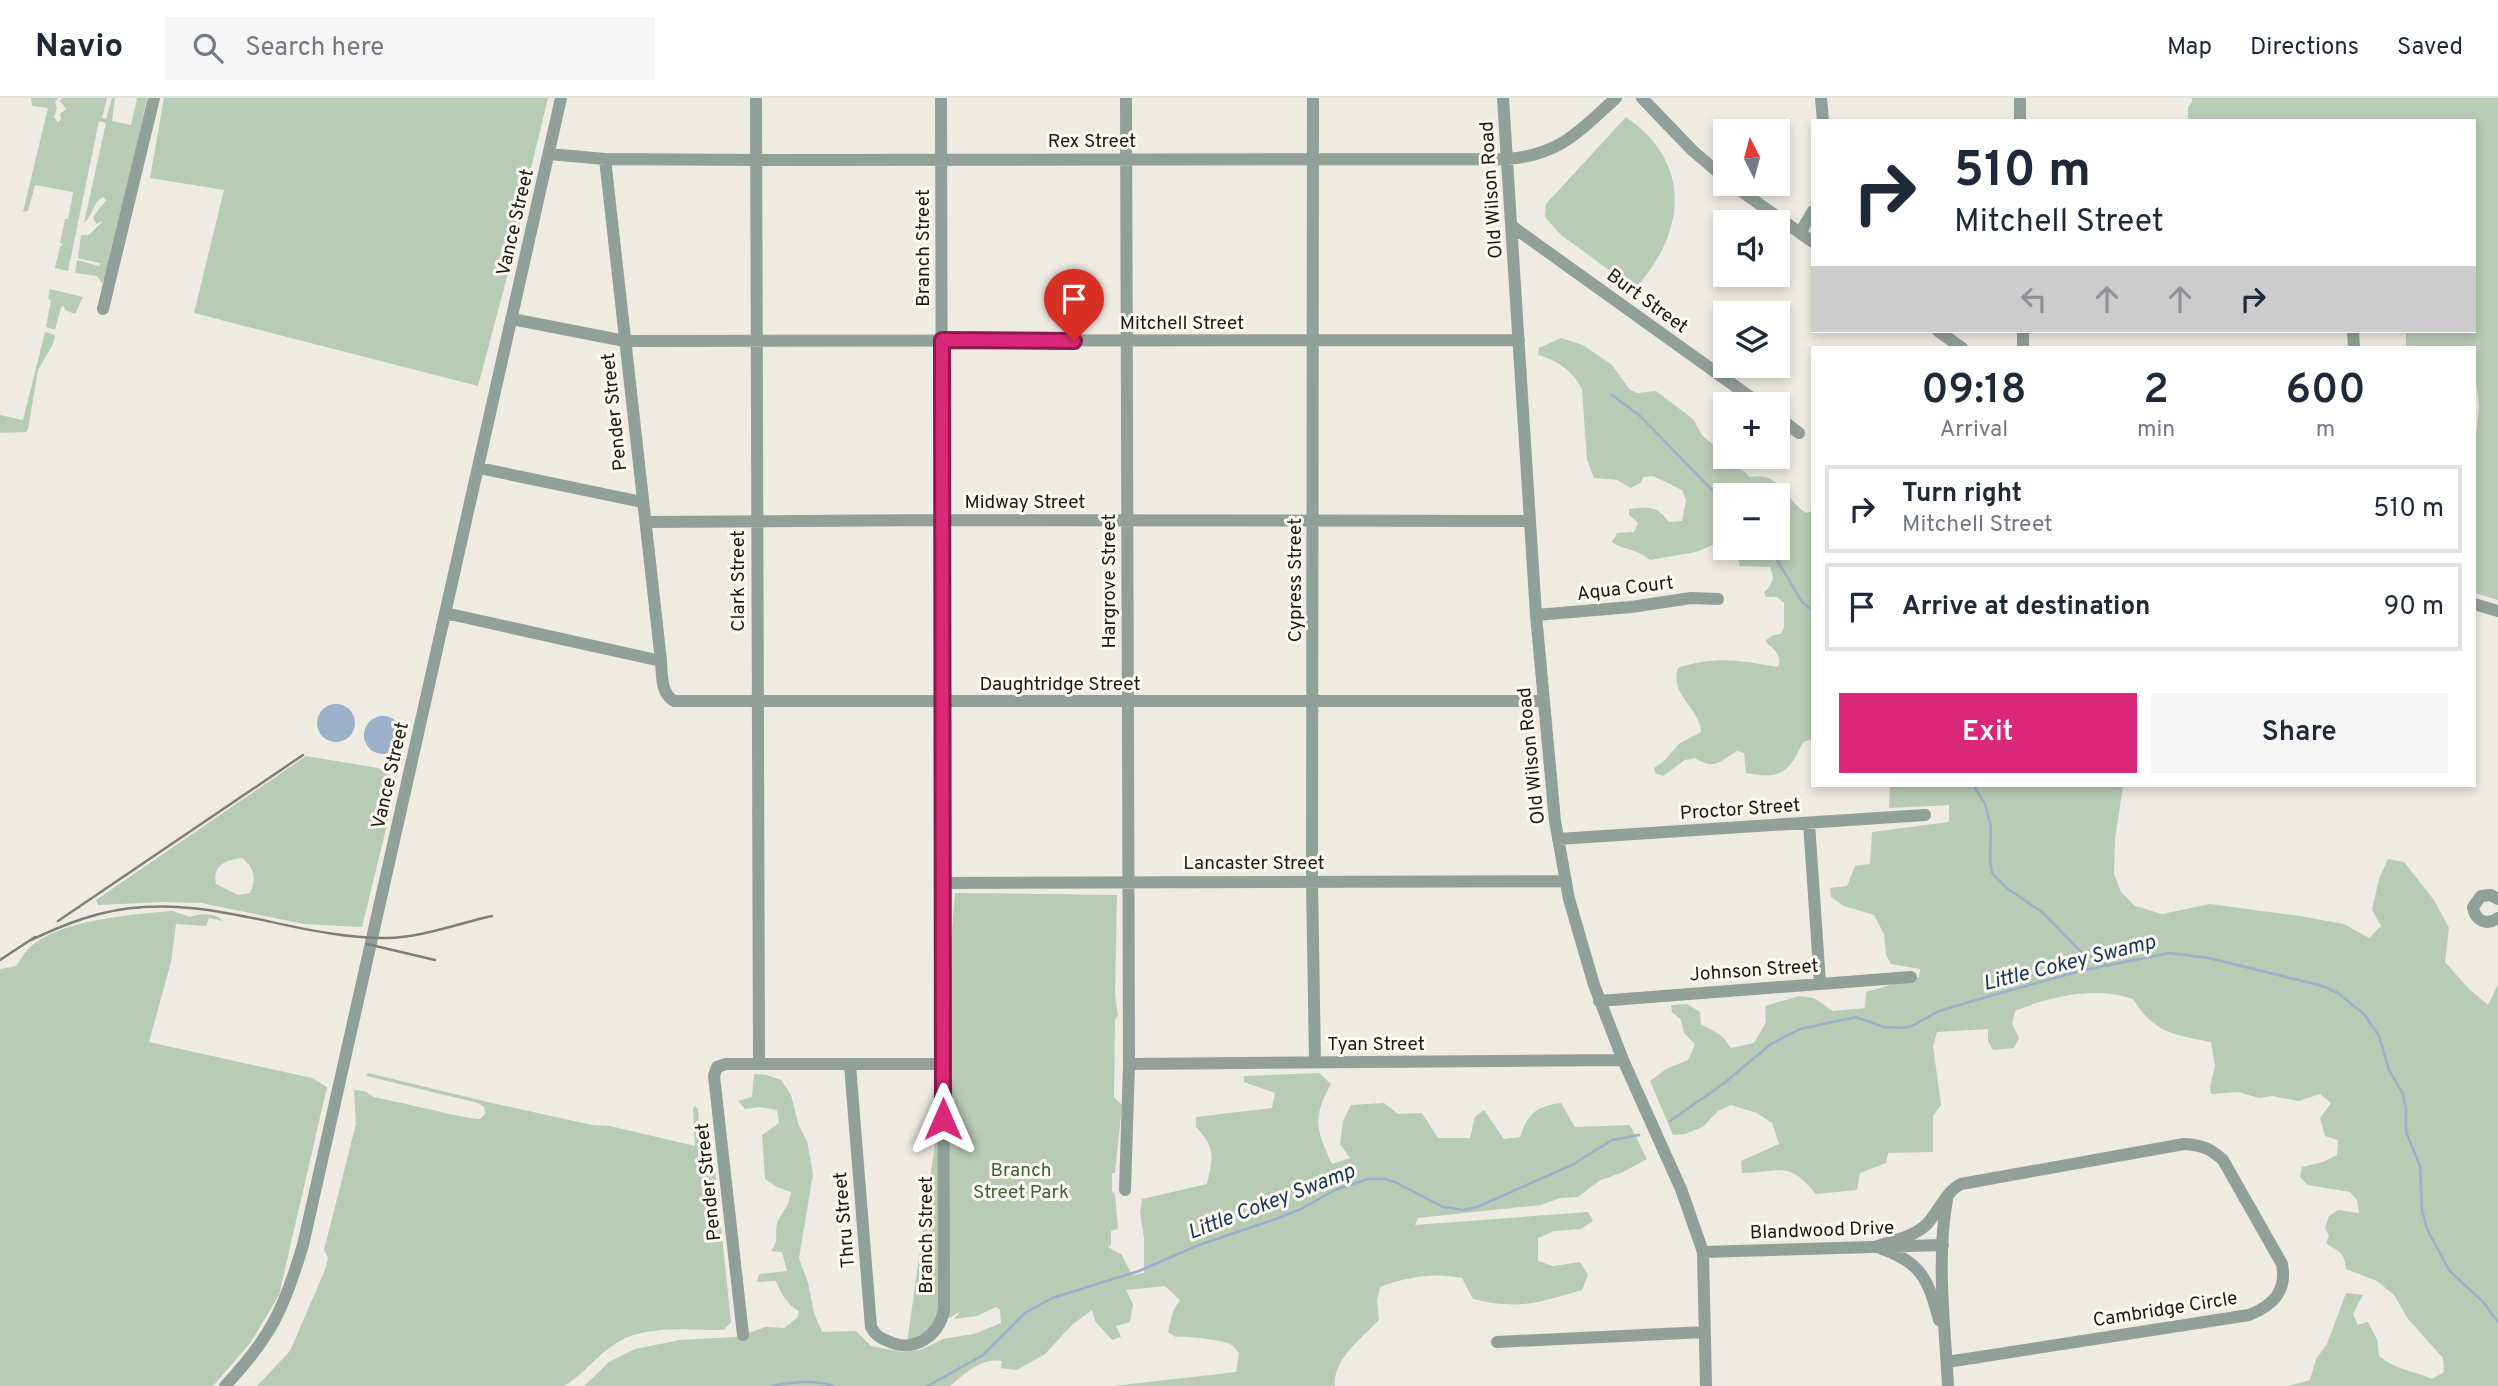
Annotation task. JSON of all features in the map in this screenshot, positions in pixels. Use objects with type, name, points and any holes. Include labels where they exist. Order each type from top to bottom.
[{"type":"street","points":[[103,309],[154,98]]},
{"type":"street","points":[[549,154],[561,98]]},
{"type":"street","name":"Clark Street","points":[[756,98],[759,1064]]},
{"type":"street","name":"Branch Street","points":[[909,1346],[923,1341],[934,1332],[942,1323],[944,1310],[941,98]]},
{"type":"street","name":"Hargrove Street","points":[[1125,1190],[1129,1064],[1126,98]]},
{"type":"street","name":"Cypress Street","points":[[1313,98],[1312,881],[1315,1062]]},
{"type":"street","name":"Old Wilson Road","points":[[1503,98],[1536,615],[1558,839],[1574,919],[1599,1001],[1681,1189],[1703,1252],[1706,1386]]},
{"type":"street","name":"Rex Street","points":[[549,154],[605,159],[756,160],[1507,159],[1528,157],[1554,149],[1576,134],[1616,98]]},
{"type":"street","points":[[1642,98],[1713,169]]},
{"type":"street","points":[[1821,98],[1823,119]]},
{"type":"street","points":[[2020,98],[2020,119]]},
{"type":"street","name":"Vance Street","points":[[225,1386],[265,1340],[286,1300],[294,1275],[549,154]]},
{"type":"street","name":"Pender Street","points":[[605,159],[661,661]]},
{"type":"street","points":[[1748,196],[1811,241]]},
{"type":"street","points":[[1800,233],[1811,214]]},
{"type":"street","name":"Burt Street","points":[[1513,227],[1743,392]]},
{"type":"street","name":"Mitchell Street","points":[[512,319],[625,341],[1519,340]]},
{"type":"street","points":[[1941,333],[1959,346]]},
{"type":"street","points":[[1790,426],[1799,433]]},
{"type":"street","points":[[479,468],[642,502]]},
{"type":"street","name":"Midway Street","points":[[646,522],[1314,519],[1530,521]]},
{"type":"street","name":"Aqua Court","points":[[1536,615],[1631,607],[1691,598],[1718,599]]},
{"type":"street","points":[[2476,605],[2498,611]]},
{"type":"street","points":[[445,613],[661,661]]},
{"type":"street","name":"Daughtridge Street","points":[[661,661],[664,691],[674,701],[1543,701]]},
{"type":"street","name":"Proctor Street","points":[[1558,839],[1925,815]]},
{"type":"street","points":[[1809,823],[1820,984]]},
{"type":"street","name":"Lancaster Street","points":[[943,883],[1566,881]]},
{"type":"street","points":[[2498,899],[2491,895],[2481,896],[2473,907],[2476,917],[2483,922],[2492,922],[2498,918]]},
{"type":"street","name":"Johnson Street","points":[[1599,1001],[1911,977]]},
{"type":"street","name":"Tyan Street","points":[[1129,1064],[1623,1060]]},
{"type":"street","name":"Pender Street","points":[[743,1335],[714,1076],[717,1067],[726,1064],[759,1064]]},
{"type":"street","points":[[759,1064],[943,1064]]},
{"type":"street","name":"Thru Street","points":[[850,1065],[871,1326],[879,1337],[897,1346],[909,1346]]},
{"type":"street","name":"Cambridge Circle","points":[[1947,1362],[2249,1315],[2262,1310],[2274,1299],[2282,1289],[2285,1278],[2282,1264],[2233,1175],[2212,1150],[2199,1145],[2184,1144],[1961,1184],[1952,1188],[1948,1196]]},
{"type":"street","points":[[1948,1196],[1943,1245],[1944,1338],[1948,1386]]},
{"type":"street","points":[[1875,1247],[1923,1227],[1948,1196]]},
{"type":"street","name":"Blandwood Drive","points":[[1703,1252],[1943,1245]]},
{"type":"street","points":[[1875,1247],[1901,1256],[1920,1270],[1930,1288],[1944,1338]]},
{"type":"street","points":[[1497,1342],[1705,1332]]},
{"type":"green space","points":[[31,98],[58,98],[55,102],[57,108],[54,117],[58,122],[61,119],[60,114],[66,109],[60,101],[63,98],[107,98],[102,118],[106,119],[112,98],[115,98],[112,121],[131,125],[137,98],[147,98],[110,266],[102,283],[97,276],[75,273],[77,260],[99,266],[100,263],[78,258],[81,235],[89,235],[103,221],[96,224],[93,217],[106,200],[103,197],[84,223],[106,123],[99,121],[68,271],[55,268],[63,244],[60,243],[73,192],[35,185],[28,211],[23,212],[48,108],[32,106]]},
{"type":"green space","points":[[164,98],[548,98],[517,239],[478,386],[194,313],[224,190],[150,178]]},
{"type":"green space","points":[[2192,98],[2498,98],[2498,600],[2476,593],[2476,438],[2479,405],[2476,346],[2406,346],[2406,333],[2476,333],[2476,119],[2188,119],[2188,107]]},
{"type":"green space","points":[[1626,117],[1648,136],[1663,156],[1672,177],[1675,200],[1672,222],[1664,245],[1635,289],[1561,235],[1545,217],[1546,204]]},
{"type":"green space","points":[[50,289],[83,297],[75,314],[65,310],[64,306],[61,307],[55,330],[46,327],[51,300],[48,299]]},
{"type":"green space","points":[[45,332],[55,335],[53,344],[38,370],[28,429],[26,432],[0,433],[0,415],[23,420]]},
{"type":"green space","points":[[1561,338],[1583,345],[1612,365],[1630,390],[1638,393],[1656,391],[1693,419],[1702,435],[1713,445],[1713,469],[1741,469],[1750,477],[1769,478],[1777,483],[1713,483],[1713,545],[1696,552],[1650,560],[1612,542],[1617,533],[1634,532],[1638,523],[1629,515],[1629,509],[1652,508],[1669,522],[1682,521],[1686,500],[1682,490],[1653,476],[1644,477],[1631,488],[1617,480],[1594,478],[1587,460],[1582,390],[1579,383],[1564,367],[1538,355],[1539,348]]},
{"type":"green space","points":[[1790,498],[1806,513],[1811,512],[1811,740],[1803,742],[1788,767],[1775,774],[1746,773],[1744,753],[1737,751],[1717,763],[1708,764],[1695,758],[1685,760],[1663,776],[1655,773],[1654,768],[1680,743],[1701,732],[1696,716],[1678,686],[1678,668],[1717,660],[1778,667],[1778,656],[1765,641],[1773,635],[1781,634],[1784,627],[1784,603],[1777,597],[1766,597],[1764,592],[1772,581],[1770,567],[1740,566],[1738,560],[1790,560]]},
{"type":"green space","points":[[306,756],[378,768],[394,777],[395,786],[388,821],[362,927],[304,924],[201,903],[98,905],[96,900]],"holes":[[[242,858],[252,869],[254,878],[250,893],[238,895],[216,884],[216,872],[222,865]]]},
{"type":"green space","points":[[1890,787],[2123,787],[2115,839],[2114,874],[2121,892],[2135,906],[2162,914],[2210,904],[2300,916],[2344,924],[2369,938],[2381,926],[2372,910],[2379,879],[2388,859],[2404,862],[2434,900],[2449,928],[2445,962],[2469,989],[2488,1005],[2498,985],[2498,1386],[2288,1386],[2310,1380],[2316,1359],[2327,1344],[2346,1293],[2363,1295],[2353,1314],[2358,1325],[2368,1322],[2377,1339],[2379,1356],[2398,1367],[2432,1379],[2444,1372],[2443,1358],[2408,1319],[2394,1295],[2377,1281],[2346,1269],[2342,1255],[2326,1243],[2329,1236],[2325,1228],[2329,1216],[2338,1210],[2359,1213],[2357,1200],[2350,1192],[2308,1185],[2300,1177],[2302,1167],[2337,1155],[2338,1140],[2325,1136],[2320,1118],[2331,1103],[2320,1094],[2299,1101],[2272,1096],[2259,1098],[2238,1092],[2211,1094],[2215,1066],[2211,1042],[2166,1031],[2149,1019],[2133,999],[2104,993],[2074,994],[2015,1011],[2012,1024],[2019,1038],[2014,1048],[1993,1050],[1988,1041],[1988,1029],[1937,1032],[1933,1046],[1941,1105],[1933,1116],[1933,1152],[1888,1153],[1886,1163],[1860,1173],[1857,1190],[1816,1194],[1798,1176],[1784,1170],[1742,1173],[1741,1161],[1779,1144],[1772,1123],[1757,1113],[1731,1105],[1718,1111],[1703,1127],[1685,1134],[1673,1135],[1650,1081],[1666,1069],[1688,1060],[1695,1044],[1684,1033],[1681,1020],[1672,1012],[1671,1005],[1687,1004],[1700,1012],[1701,1024],[1722,1036],[1731,1048],[1754,1043],[1766,1022],[1765,1006],[1799,996],[1814,998],[1833,1011],[1865,1008],[1866,992],[1919,977],[1920,969],[1891,964],[1886,955],[1884,934],[1874,915],[1844,906],[1831,897],[1830,888],[1847,886],[1855,866],[1870,864],[1872,832],[1949,822],[1949,805],[1889,808]]},
{"type":"green space","name":"Branch Street Park","points":[[955,893],[1117,895],[1115,994],[1118,1016],[1115,1020],[1114,1097],[1122,1105],[1115,1173],[1112,1173],[1118,1229],[1111,1231],[1111,1245],[1108,1247],[1122,1255],[1132,1275],[1144,1273],[1144,1238],[1140,1213],[1142,1199],[1207,1184],[1211,1153],[1207,1141],[1196,1127],[1196,1117],[1272,1108],[1275,1093],[1244,1082],[1244,1076],[1319,1073],[1331,1084],[1321,1106],[1318,1124],[1322,1142],[1332,1164],[1350,1158],[1340,1144],[1343,1121],[1351,1105],[1384,1103],[1398,1114],[1422,1113],[1438,1138],[1470,1138],[1475,1117],[1484,1110],[1504,1139],[1520,1137],[1534,1112],[1561,1103],[1575,1127],[1630,1125],[1647,1159],[1599,1181],[1578,1197],[1560,1198],[1541,1205],[1418,1218],[1415,1225],[1588,1212],[1593,1221],[1581,1229],[1554,1231],[1538,1238],[1538,1261],[1553,1266],[1580,1262],[1588,1275],[1582,1290],[1529,1304],[1504,1304],[1473,1299],[1462,1278],[1452,1276],[1421,1276],[1380,1287],[1377,1301],[1379,1320],[1343,1358],[1335,1376],[1335,1386],[1113,1386],[1236,1372],[1239,1353],[1230,1344],[1176,1337],[1168,1332],[1173,1311],[1180,1300],[1165,1286],[1126,1290],[1133,1304],[1130,1322],[1116,1326],[1121,1337],[1112,1340],[1095,1321],[1092,1310],[1073,1324],[1045,1354],[1017,1370],[1001,1368],[1002,1361],[988,1361],[974,1367],[950,1386],[584,1386],[609,1362],[635,1349],[680,1340],[736,1337],[766,1327],[784,1328],[797,1318],[799,1311],[788,1302],[776,1281],[757,1282],[759,1274],[787,1271],[782,1252],[771,1251],[776,1240],[777,1224],[789,1202],[791,1192],[765,1179],[762,1135],[779,1123],[777,1110],[760,1107],[745,1109],[738,1101],[752,1097],[754,1074],[781,1080],[791,1095],[799,1126],[807,1141],[813,1174],[799,1258],[822,1332],[856,1331],[871,1346],[902,1352],[921,1350],[943,1339],[974,1334],[1001,1323],[1000,1310],[996,1307],[977,1316],[954,1319],[961,1311],[907,1343],[948,1052],[945,1017]]},
{"type":"green space","points":[[173,911],[190,917],[212,915],[223,921],[209,918],[206,926],[176,924],[171,962],[149,1042],[312,1078],[327,1087],[279,1295],[251,1342],[213,1386],[0,1386],[0,969],[16,966],[29,948],[58,931],[97,920]]},
{"type":"green space","points":[[368,1073],[492,1103],[695,1146],[695,1106],[698,1109],[700,1146],[714,1161],[731,1322],[724,1330],[639,1333],[615,1344],[564,1386],[257,1386],[290,1351],[325,1270],[328,1258],[324,1250],[356,1124],[354,1090],[461,1116],[480,1119],[485,1114],[484,1107],[478,1103],[366,1076]]},
{"type":"water","points":[[336,704],[349,710],[355,723],[349,736],[336,742],[323,736],[317,723],[323,710]]},
{"type":"water","points":[[383,716],[396,722],[402,735],[396,748],[383,754],[370,748],[364,735],[370,722]]},
{"type":"waterway","points":[[1612,395],[1639,415],[1713,491]]},
{"type":"waterway","points":[[1777,560],[1802,602],[1811,609]]},
{"type":"waterway","points":[[1975,787],[1985,804],[1991,827],[1992,873],[2008,889],[2042,912],[2079,950],[2108,966]]},
{"type":"waterway","name":"Little Cokey Swamp","points":[[1670,1121],[1723,1084],[1771,1044],[1800,1029],[1856,1017],[1884,1027],[1902,1028],[1912,1026],[1939,1011],[2080,971],[2169,953],[2209,958],[2323,986],[2338,993],[2364,1014],[2379,1036],[2389,1070],[2403,1094],[2406,1132],[2420,1166],[2422,1210],[2427,1229],[2449,1270],[2483,1302],[2498,1322]]},
{"type":"waterway","name":"Little Cokey Swamp","points":[[928,1386],[983,1355],[1025,1313],[1052,1298],[1139,1271],[1199,1245],[1301,1209],[1335,1190],[1368,1179],[1385,1179],[1443,1207],[1463,1210],[1477,1207],[1572,1165],[1612,1140],[1639,1135]]},
{"type":"waterway","name":"Little Cokey Swamp","points":[[772,1386],[803,1382],[833,1386]]},
{"type":"railway","points":[[58,921],[303,755]]},
{"type":"railway","points":[[27,942],[84,918],[144,907],[205,909],[326,933],[387,938],[426,933],[492,916]]},
{"type":"railway","points":[[0,960],[35,937]]},
{"type":"railway","points":[[367,944],[435,960]]},
{"type":"route","points":[[943,1119],[942,340],[1074,341]]}]
